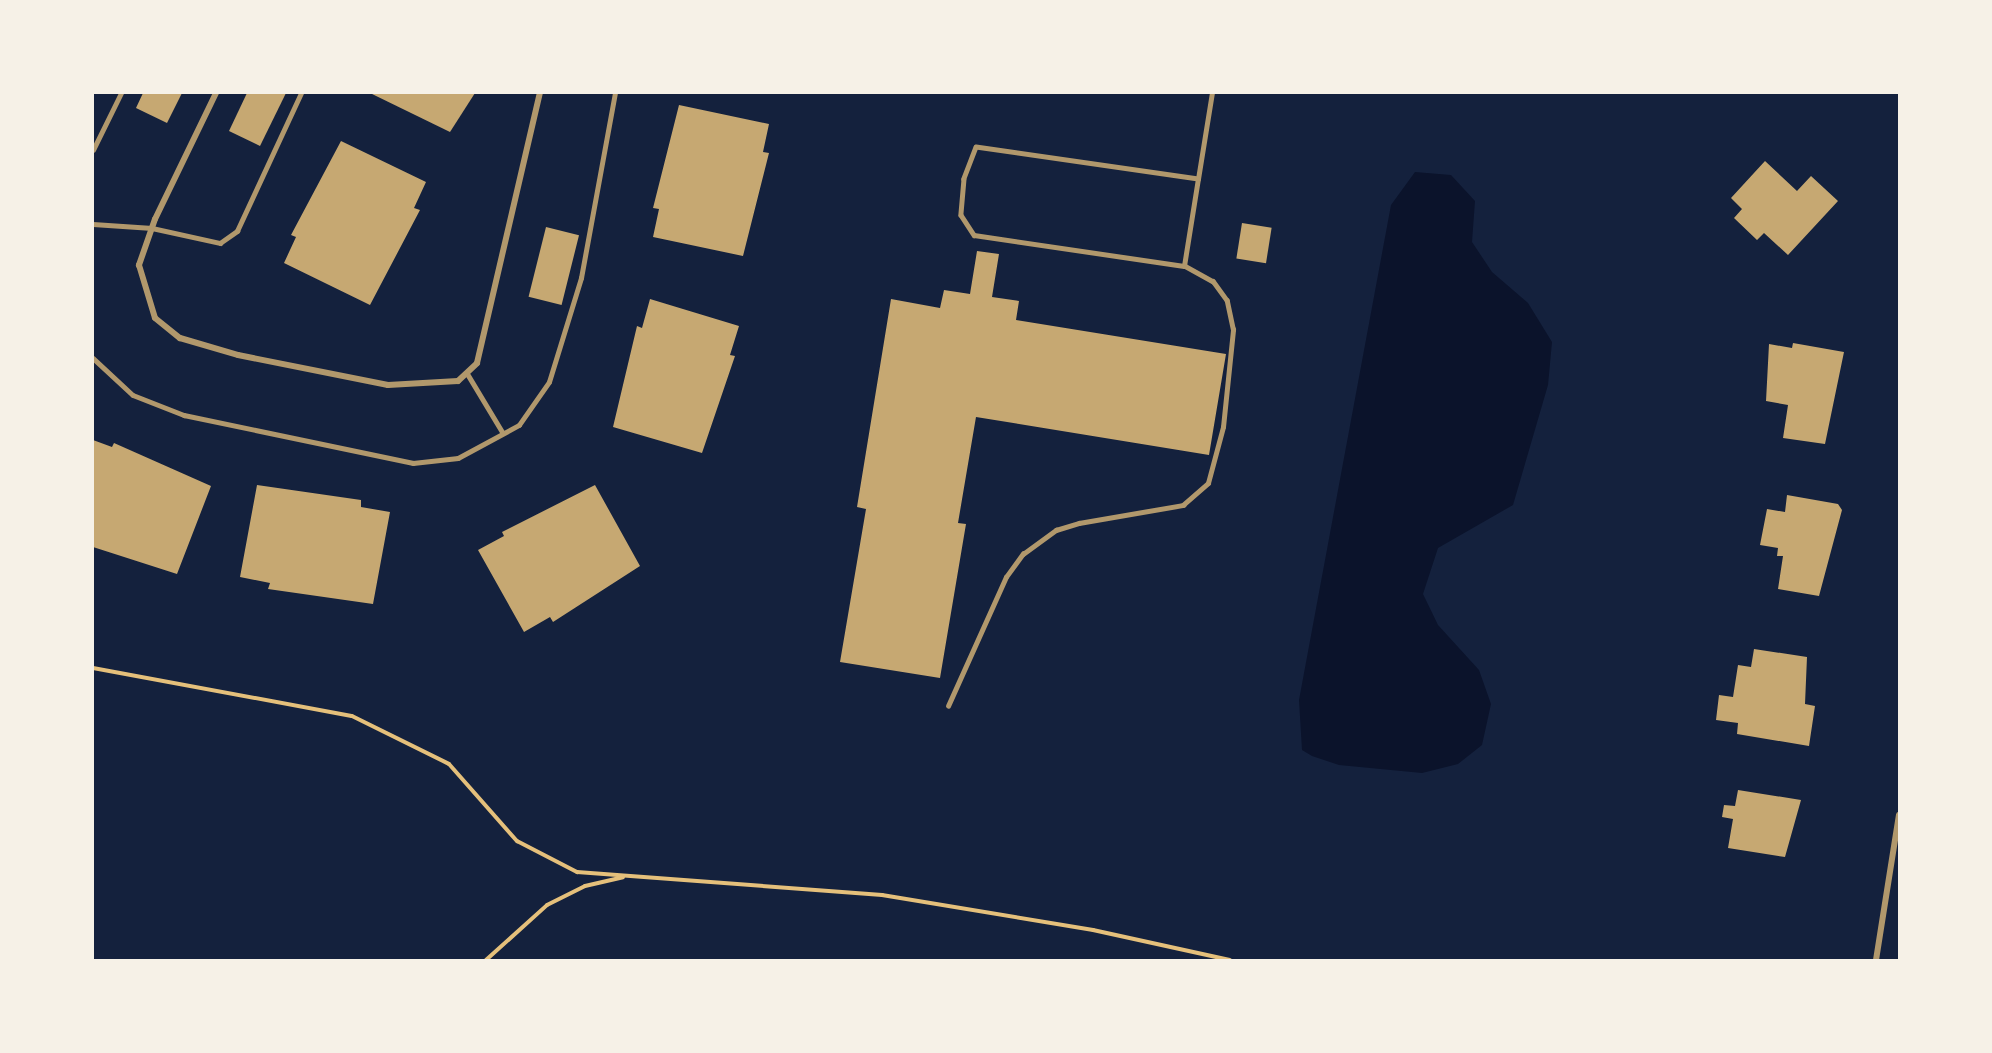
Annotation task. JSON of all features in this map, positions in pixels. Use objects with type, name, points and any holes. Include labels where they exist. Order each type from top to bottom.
[{"type":"street","points":[[216,93],[152,228],[139,266],[155,318],[180,338],[238,355],[388,385],[458,381],[477,363],[540,93]]},
{"type":"street","points":[[1876,960],[1899,816]]},
{"type":"lane","points":[[93,150],[121,93]]},
{"type":"lane","points":[[93,224],[152,228],[220,243],[237,231],[301,93]]},
{"type":"lane","points":[[93,358],[133,395],[184,415],[413,463],[458,458],[519,425],[549,382],[581,278],[615,93]]},
{"type":"lane","points":[[1184,267],[1212,93]]},
{"type":"lane","points":[[948,706],[1006,577],[1023,554],[1071,525],[1183,505],[1208,483],[1221,438],[1233,330],[1227,301],[1213,282],[1184,267],[974,235],[961,215],[964,178],[976,147],[1198,179]]},
{"type":"lane","points":[[467,373],[503,433]]},
{"type":"path","points":[[93,668],[352,716],[449,764],[516,841],[539,856],[577,872],[882,895],[1093,930],[1230,960]]},
{"type":"path","points":[[486,960],[547,905],[585,886],[627,876]]},
{"type":"water","points":[[1415,172],[1451,175],[1475,201],[1472,242],[1492,272],[1528,303],[1552,342],[1548,385],[1513,505],[1438,548],[1423,594],[1438,625],[1479,670],[1491,704],[1482,745],[1458,764],[1422,773],[1339,765],[1312,756],[1302,750],[1299,700],[1391,205]]},
{"type":"building","points":[[143,93],[182,93],[167,123],[136,108]]},
{"type":"building","points":[[247,93],[286,93],[260,146],[229,131]]},
{"type":"building","points":[[370,93],[475,93],[450,132]]},
{"type":"building","points":[[679,105],[769,124],[763,152],[769,153],[743,256],[653,237],[659,209],[653,208]]},
{"type":"building","points":[[341,141],[426,182],[414,208],[420,210],[370,305],[284,263],[296,237],[291,235]]},
{"type":"building","points":[[1765,161],[1797,191],[1811,176],[1838,201],[1788,255],[1764,233],[1757,240],[1734,218],[1742,209],[1731,198]]},
{"type":"building","points":[[1242,223],[1272,228],[1266,263],[1236,259]]},
{"type":"building","points":[[546,227],[579,235],[562,305],[529,297]]},
{"type":"building","points":[[977,251],[999,254],[992,297],[1019,301],[1016,320],[1226,354],[1209,455],[976,417],[958,523],[966,524],[940,678],[840,662],[866,509],[857,507],[891,299],[940,308],[944,290],[970,294]]},
{"type":"building","points":[[650,299],[739,326],[730,355],[735,356],[702,453],[613,427],[637,326],[642,328]]},
{"type":"building","points":[[1793,343],[1844,352],[1825,444],[1783,438],[1788,405],[1766,401],[1769,344],[1792,348]]},
{"type":"building","points":[[93,440],[112,447],[114,443],[211,486],[177,574],[93,547]]},
{"type":"building","points":[[257,485],[361,500],[361,507],[390,512],[373,604],[268,589],[270,583],[240,577]]},
{"type":"building","points":[[595,485],[640,566],[553,622],[550,617],[524,632],[478,550],[504,536],[502,532]]},
{"type":"building","points":[[1787,495],[1838,504],[1842,510],[1819,596],[1778,589],[1783,556],[1777,556],[1778,548],[1760,545],[1767,509],[1785,512]]},
{"type":"building","points":[[1754,649],[1807,657],[1805,704],[1815,706],[1809,746],[1737,734],[1738,723],[1716,720],[1719,695],[1733,697],[1738,665],[1751,667]]},
{"type":"building","points":[[1738,790],[1801,800],[1785,857],[1728,848],[1733,819],[1722,817],[1724,805],[1735,806]]}]
